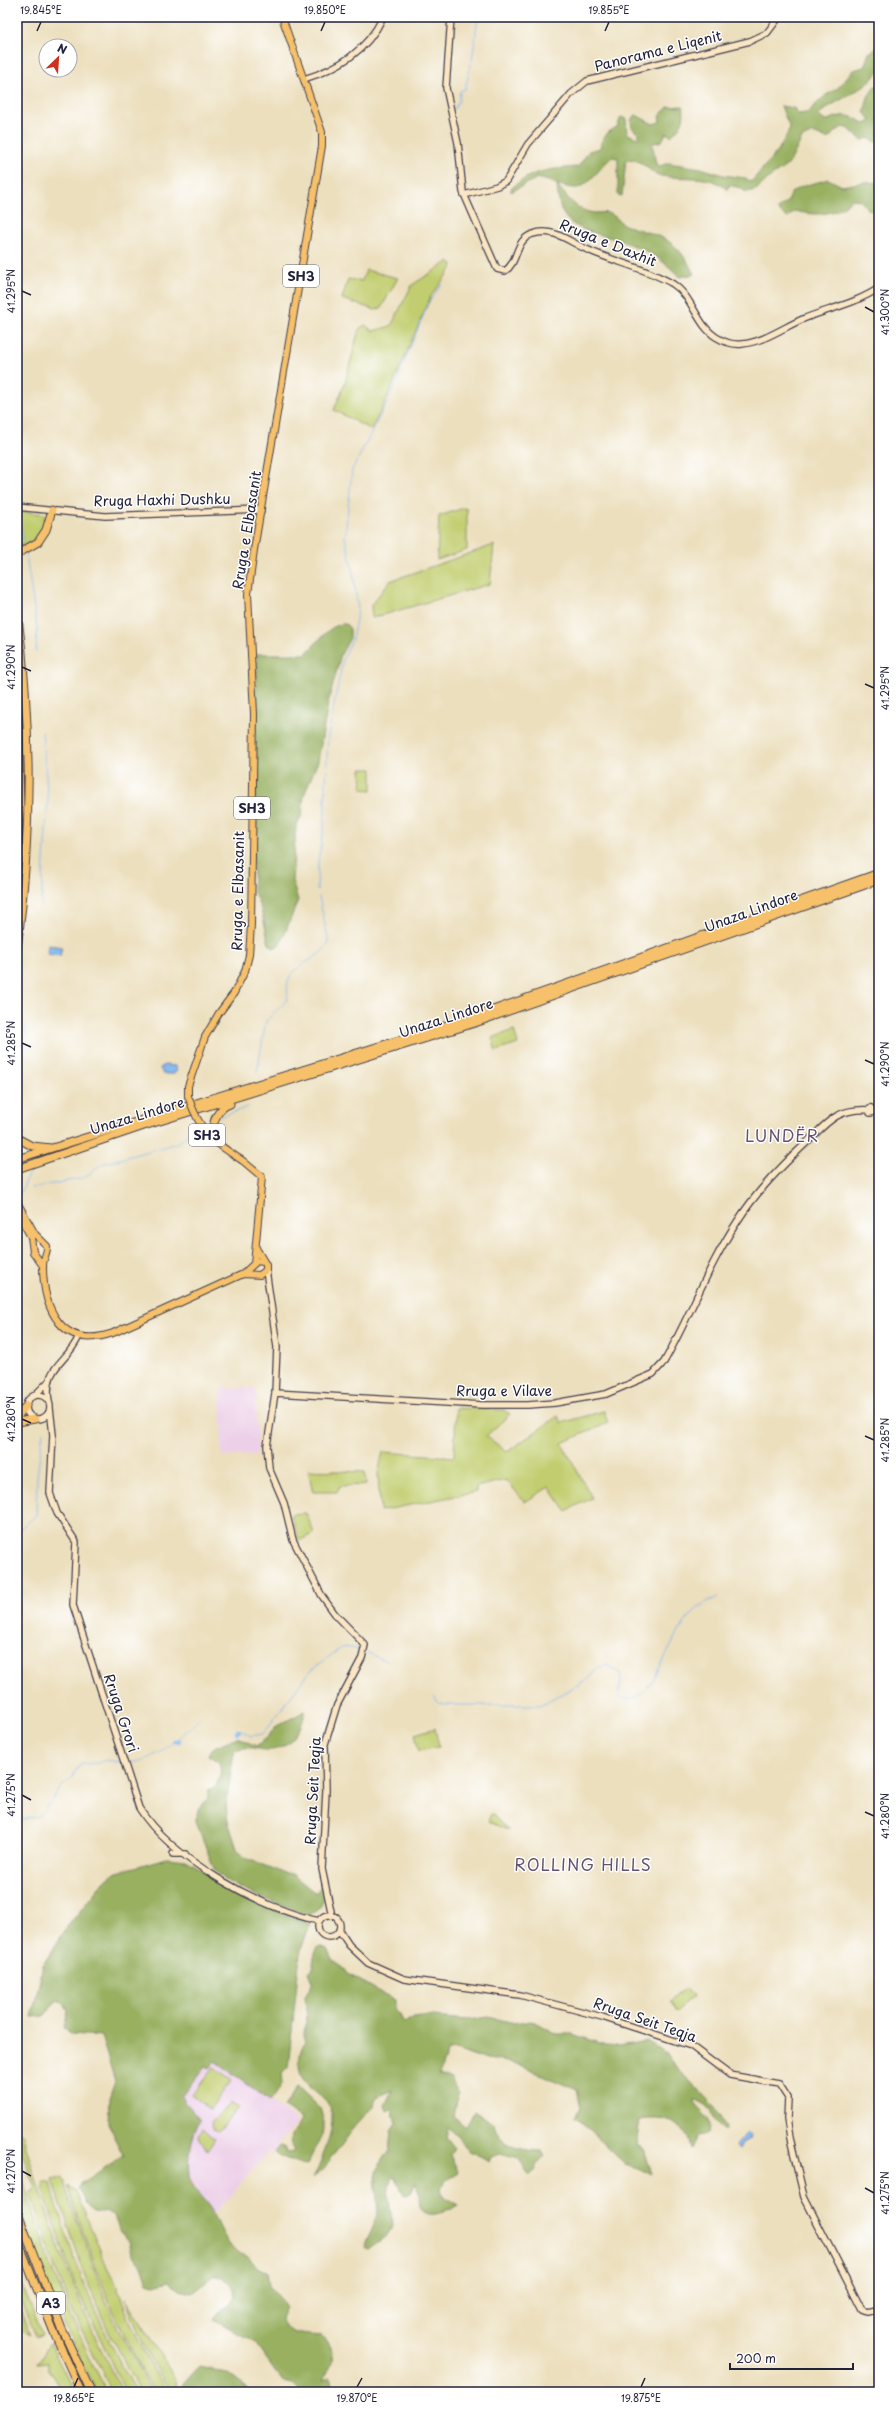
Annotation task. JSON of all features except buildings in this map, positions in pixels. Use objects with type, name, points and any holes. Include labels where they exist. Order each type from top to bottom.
[{"type":"highway","points":[[17,546],[26,547],[38,539],[46,526],[50,510]]},
{"type":"highway","points":[[17,554],[38,542],[46,530],[50,510]]},
{"type":"highway","points":[[17,609],[27,704],[29,809],[17,949]]},
{"type":"highway","points":[[17,691],[20,778],[17,845]]},
{"type":"highway","name":"Unaza Lindore","points":[[17,1159],[476,1016],[879,873]]},
{"type":"highway","name":"Unaza Lindore","points":[[17,1169],[144,1126],[476,1024],[879,880]]},
{"type":"highway","points":[[214,1135],[213,1125],[220,1110],[226,1105],[274,1090],[284,1084]]},
{"type":"highway","points":[[17,1138],[32,1146],[53,1148]]},
{"type":"highway","points":[[17,1417],[26,1406]]},
{"type":"highway","points":[[17,1422],[35,1419]]},
{"type":"highway","name":"A3","points":[[17,2211],[62,2329],[91,2392]]},
{"type":"highway","name":"A3","points":[[17,2238],[53,2330],[81,2392]]},
{"type":"main road","name":"Rruga e Elbasanit","points":[[256,1246],[262,1177],[205,1133],[197,1122],[187,1094],[205,1037],[242,978],[249,955],[251,925],[254,714],[248,594],[260,510],[322,146],[322,132],[282,17]]},
{"type":"main road","points":[[17,1202],[35,1234],[48,1246],[44,1254],[43,1267],[47,1303],[52,1315],[64,1328],[79,1336],[100,1337],[113,1333],[243,1274],[258,1261],[264,1262]]},
{"type":"main road","points":[[17,1213],[31,1237],[33,1250],[43,1267]]},
{"type":"main road","points":[[33,1245],[36,1241],[41,1240]]},
{"type":"main road","points":[[243,1274],[257,1274],[266,1270],[264,1262],[256,1246]]},
{"type":"main road","name":"SH3","points":[[253,1265],[256,1246]]},
{"type":"main road","points":[[37,1255],[44,1254]]},
{"type":"main road","points":[[253,1265],[257,1274]]},
{"type":"street","points":[[304,80],[333,69],[348,60],[369,41],[383,17]]},
{"type":"street","name":"Rruga e Daxhit","points":[[451,17],[446,88],[458,143],[464,195],[493,264],[499,270],[505,271],[510,267],[520,244],[526,237],[538,232],[554,233],[586,249],[641,270],[674,285],[686,296],[708,330],[729,343],[742,344],[756,341],[805,318],[868,295],[879,288]]},
{"type":"street","name":"Panorama e Liqenit","points":[[464,195],[497,186],[506,181],[528,144],[571,94],[586,81],[750,42],[767,33],[779,17]]},
{"type":"street","name":"Rruga Haxhi Dushku","points":[[17,507],[105,516],[260,510]]},
{"type":"street","name":"Rruga e Vilave","points":[[275,1393],[482,1405],[528,1405],[599,1396],[653,1374],[664,1362],[721,1249],[754,1198],[832,1119],[849,1110],[871,1109],[879,1105]]},
{"type":"street","points":[[266,1270],[276,1338],[275,1393]]},
{"type":"street","points":[[257,1274],[267,1284]]},
{"type":"street","points":[[53,1432],[49,1425],[28,1414],[26,1406],[27,1401],[44,1388],[54,1367],[74,1346],[79,1336]]},
{"type":"street","name":"Rruga Grori","points":[[50,1378],[49,1405],[53,1432],[50,1493],[57,1513],[76,1542],[73,1605],[139,1808],[147,1820],[168,1843],[234,1888],[318,1924]]},
{"type":"street","name":"Rruga Seit Teqja","points":[[275,1393],[267,1446],[269,1468],[284,1503],[293,1540],[329,1606],[364,1643],[365,1646],[362,1658],[337,1705],[325,1744],[326,1791],[322,1869],[332,1916]]},
{"type":"street","points":[[34,1396],[42,1396],[49,1405],[44,1417],[35,1419]]},
{"type":"street","points":[[173,1854],[185,1854]]},
{"type":"street","name":"Rruga Seit Teqja","points":[[325,1916],[329,1903]]},
{"type":"street","points":[[325,1916],[332,1916],[340,1925],[339,1930],[334,1936],[325,1937],[321,1934],[318,1924],[325,1916]]},
{"type":"street","name":"Rruga Seit Teqja","points":[[339,1930],[344,1940],[368,1963],[404,1979],[520,1995],[602,2017],[691,2046],[730,2076],[779,2084],[788,2098],[787,2119],[790,2138],[807,2203],[861,2308],[867,2312],[879,2309]]},
{"type":"street","name":"Rruga Seit Teqja","points":[[334,1936],[344,1940]]},
{"type":"shaded area","points":[[221,1388],[255,1388],[258,1454],[222,1457]]},
{"type":"shaded area","points":[[216,2061],[297,2121],[272,2154],[269,2151],[214,2215],[199,2195],[190,2177],[190,2150],[195,2128],[200,2120],[184,2102],[183,2095],[206,2066]]},
{"type":"green space","points":[[879,47],[879,71],[872,79],[818,115],[825,121],[841,116],[850,116],[865,124],[872,120],[864,113],[868,97],[875,86],[879,87],[879,143],[868,138],[862,140],[847,128],[842,127],[827,139],[813,133],[802,138],[789,164],[770,177],[756,190],[746,192],[741,188],[729,185],[727,190],[713,181],[705,179],[662,176],[653,172],[641,163],[626,160],[622,196],[618,195],[618,158],[612,157],[589,181],[579,188],[564,186],[537,178],[511,192],[511,189],[518,183],[534,174],[550,170],[578,167],[589,151],[600,148],[608,133],[617,127],[621,117],[626,119],[627,134],[638,138],[639,134],[631,125],[632,118],[636,115],[653,124],[660,122],[659,116],[668,107],[683,106],[684,115],[682,123],[678,129],[671,136],[666,133],[662,141],[651,144],[658,167],[668,163],[701,168],[723,175],[745,178],[751,182],[777,152],[790,129],[781,106],[794,108],[798,114],[807,113],[826,95],[838,88],[853,70],[864,67],[869,53]]},
{"type":"green space","points":[[828,179],[842,186],[865,182],[879,183],[879,212],[868,209],[860,200],[851,199],[840,209],[826,213],[810,214],[795,211],[787,218],[777,209],[787,202],[791,193],[795,190]]},
{"type":"green space","points":[[557,184],[568,199],[583,210],[595,213],[610,214],[625,225],[650,233],[667,241],[681,253],[694,274],[680,277],[661,260],[648,252],[574,225],[569,221],[561,209]]},
{"type":"green space","points":[[448,262],[453,264],[452,268],[431,296],[383,407],[371,430],[334,410],[345,383],[359,329],[365,325],[373,331],[391,326],[412,285]]},
{"type":"green space","points":[[366,270],[398,278],[381,308],[375,310],[342,299],[348,279],[362,281]]},
{"type":"green space","points":[[464,508],[467,509],[467,550],[437,560],[439,516]]},
{"type":"green space","points":[[17,511],[45,514],[44,526],[38,537],[28,544],[17,544]]},
{"type":"green space","points":[[494,545],[490,584],[372,618],[371,605],[390,581]]},
{"type":"green space","points":[[346,624],[350,629],[350,638],[341,654],[328,703],[318,761],[304,795],[302,814],[296,827],[292,881],[298,900],[281,943],[274,948],[269,944],[261,909],[253,890],[257,654],[305,654],[329,630]]},
{"type":"green space","points":[[361,769],[372,769],[372,790],[362,789]]},
{"type":"green space","points":[[514,1030],[518,1044],[496,1051],[492,1038]]},
{"type":"green space","points":[[456,1408],[504,1410],[510,1414],[486,1436],[507,1452],[558,1416],[561,1423],[604,1411],[608,1423],[562,1443],[592,1498],[566,1511],[549,1487],[525,1502],[506,1480],[476,1487],[476,1492],[380,1511],[378,1473],[383,1452],[454,1457]]},
{"type":"green space","points":[[308,1470],[365,1472],[366,1485],[340,1486],[337,1492],[313,1492]]},
{"type":"green space","points":[[306,1513],[314,1533],[299,1541],[291,1514]]},
{"type":"green space","points":[[305,1711],[299,1730],[284,1746],[269,1750],[241,1748],[234,1751],[226,1807],[228,1821],[237,1849],[245,1858],[281,1872],[292,1874],[314,1892],[317,1892],[322,1884],[324,1894],[322,1904],[316,1911],[305,1915],[245,1891],[223,1878],[215,1871],[195,1819],[200,1806],[208,1798],[208,1790],[216,1786],[221,1773],[219,1762],[208,1754],[214,1747],[237,1737],[256,1746],[268,1737],[275,1727]]},
{"type":"green space","points":[[435,1728],[439,1747],[419,1751],[415,1734]]},
{"type":"green space","points":[[491,1814],[493,1814],[509,1831],[488,1821]]},
{"type":"green space","points":[[166,1858],[186,1860],[207,1872],[232,1893],[310,1924],[300,1953],[288,2068],[282,2074],[283,2083],[270,2101],[216,2061],[210,2068],[206,2066],[183,2095],[184,2102],[200,2120],[192,2140],[189,2161],[191,2182],[208,2205],[231,2247],[236,2252],[248,2257],[258,2267],[267,2271],[269,2286],[286,2307],[281,2318],[288,2329],[292,2332],[322,2336],[327,2343],[332,2353],[332,2362],[323,2380],[330,2378],[335,2392],[300,2392],[296,2386],[284,2383],[255,2343],[214,2319],[219,2312],[232,2302],[236,2296],[234,2288],[222,2278],[214,2275],[192,2293],[180,2290],[169,2281],[154,2285],[148,2283],[143,2268],[132,2254],[129,2240],[120,2232],[114,2216],[109,2213],[94,2211],[86,2204],[78,2189],[82,2183],[124,2155],[108,2123],[109,2099],[115,2081],[101,2036],[73,2034],[64,2029],[68,2010],[64,2003],[57,2000],[44,2016],[32,2017],[43,1965],[67,1927],[100,1886],[114,1873]]},
{"type":"green space","points":[[319,1946],[327,1949],[332,1960],[345,1969],[348,1974],[395,2000],[395,2012],[400,2015],[404,2023],[414,2017],[420,2016],[469,2020],[488,2017],[515,2023],[531,2020],[556,2034],[572,2034],[606,2045],[619,2046],[647,2041],[668,2055],[676,2067],[715,2107],[726,2127],[724,2131],[714,2119],[711,2109],[694,2100],[697,2107],[707,2118],[710,2127],[708,2133],[697,2135],[691,2149],[689,2140],[685,2133],[673,2123],[657,2119],[640,2120],[636,2145],[644,2149],[652,2175],[638,2168],[625,2164],[576,2117],[581,2107],[577,2090],[514,2063],[475,2057],[456,2050],[448,2051],[438,2075],[451,2079],[458,2093],[454,2117],[466,2127],[474,2110],[494,2124],[501,2138],[512,2146],[527,2150],[542,2151],[545,2157],[535,2165],[536,2170],[529,2176],[519,2158],[500,2153],[492,2156],[490,2161],[476,2153],[471,2153],[458,2136],[448,2129],[446,2137],[454,2147],[450,2155],[459,2173],[444,2182],[441,2190],[445,2198],[458,2205],[439,2213],[429,2214],[424,2212],[421,2209],[420,2195],[416,2183],[410,2193],[404,2194],[394,2177],[391,2178],[388,2194],[393,2226],[386,2236],[368,2249],[365,2248],[366,2242],[378,2215],[375,2172],[389,2151],[391,2130],[396,2123],[392,2109],[387,2112],[385,2106],[392,2090],[376,2098],[372,2109],[356,2125],[329,2161],[313,2178],[327,2145],[332,2117],[328,2103],[303,2079],[299,2064],[300,2052],[305,2042],[303,2034],[307,2022],[305,1997],[313,1982],[309,1972],[312,1967],[315,1953]]},
{"type":"green space","points":[[686,1988],[693,1997],[676,2011],[669,2001]]},
{"type":"green space","points":[[214,2067],[232,2080],[210,2109],[192,2095]]},
{"type":"green space","points":[[297,2086],[320,2108],[324,2122],[324,2130],[307,2165],[289,2160],[274,2151],[281,2146],[284,2147],[286,2152],[294,2151],[291,2140],[293,2133],[301,2119],[284,2107]]},
{"type":"green space","points":[[231,2102],[239,2108],[219,2131],[213,2129],[211,2123]]},
{"type":"green space","points":[[203,2128],[215,2139],[207,2151],[199,2135]]},
{"type":"green space","points":[[17,2129],[25,2137],[24,2140],[44,2205],[79,2300],[122,2392],[112,2392],[68,2302],[30,2193],[36,2188],[17,2140]]},
{"type":"green space","points":[[17,2159],[45,2249],[67,2307],[107,2392],[97,2392],[62,2320],[41,2269],[23,2218],[17,2193]]},
{"type":"green space","points":[[62,2178],[104,2296],[118,2329],[152,2392],[141,2392],[138,2387],[106,2326],[86,2279],[53,2180]]},
{"type":"green space","points":[[42,2183],[51,2183],[67,2237],[98,2317],[123,2368],[137,2392],[125,2392],[74,2282],[42,2188],[44,2187]]},
{"type":"green space","points":[[68,2186],[76,2192],[108,2269],[115,2282],[131,2324],[153,2370],[167,2392],[155,2392],[129,2345],[95,2265]]},
{"type":"green space","points":[[17,2272],[42,2334],[36,2337],[17,2293]]},
{"type":"green space","points":[[125,2299],[176,2380],[177,2392],[171,2392],[157,2371],[145,2347]]},
{"type":"green space","points":[[17,2302],[30,2335],[20,2330],[17,2322]]},
{"type":"green space","points":[[50,2343],[74,2392],[63,2392],[48,2368],[48,2363],[38,2364]]},
{"type":"green space","points":[[199,2367],[227,2373],[251,2392],[181,2392],[186,2381]]},
{"type":"water","points":[[48,945],[62,947],[60,956],[47,954]]},
{"type":"water","points":[[165,1065],[175,1066],[177,1071],[174,1074],[163,1074],[160,1068]]},
{"type":"water","points":[[748,2131],[751,2134],[750,2139],[742,2143],[739,2149],[735,2144]]},
{"type":"waterway","points":[[472,61],[478,17]]},
{"type":"waterway","points":[[454,109],[459,101],[460,91],[465,89],[471,64]]},
{"type":"waterway","points":[[317,890],[318,861],[324,828],[328,736],[343,659],[352,640],[358,609],[352,566],[345,537],[352,470],[390,397],[428,304],[442,284]]},
{"type":"waterway","points":[[18,512],[24,542]]},
{"type":"waterway","points":[[26,555],[37,628],[36,652]]},
{"type":"waterway","points":[[41,906],[48,799],[42,732]]},
{"type":"waterway","points":[[257,1072],[266,1021],[287,1000],[287,983],[291,975],[301,965],[325,949],[329,943],[319,897]]},
{"type":"waterway","points":[[24,1136],[18,1091],[26,1025]]},
{"type":"waterway","points":[[220,1117],[248,1107]]},
{"type":"waterway","points":[[31,1188],[84,1178],[102,1164],[177,1143],[193,1130]]},
{"type":"waterway","points":[[17,1195],[23,1188],[29,1172]]},
{"type":"waterway","points":[[17,1532],[36,1515],[37,1477],[43,1432]]},
{"type":"waterway","points":[[433,1697],[439,1703],[446,1705],[540,1705],[584,1682],[592,1675],[596,1668],[607,1665],[620,1673],[621,1683],[618,1695],[625,1699],[637,1697],[647,1688],[676,1636],[685,1623],[695,1611],[705,1603],[718,1598]]},
{"type":"waterway","points":[[237,1729],[251,1736],[263,1734],[310,1671],[341,1648],[346,1647],[361,1650]]},
{"type":"waterway","points":[[366,1652],[389,1662]]},
{"type":"waterway","points":[[127,1763],[138,1762],[158,1754],[200,1718]]},
{"type":"waterway","points":[[174,1741],[179,1741]]},
{"type":"waterway","points":[[17,1820],[36,1817],[41,1814],[63,1785],[73,1778],[74,1773],[81,1764],[98,1763],[106,1760],[122,1763]]},
{"type":"district","name":"LUNDËR","points":[[782,1136]]},
{"type":"district","name":"ROLLING HILLS","points":[[583,1865]]}]
